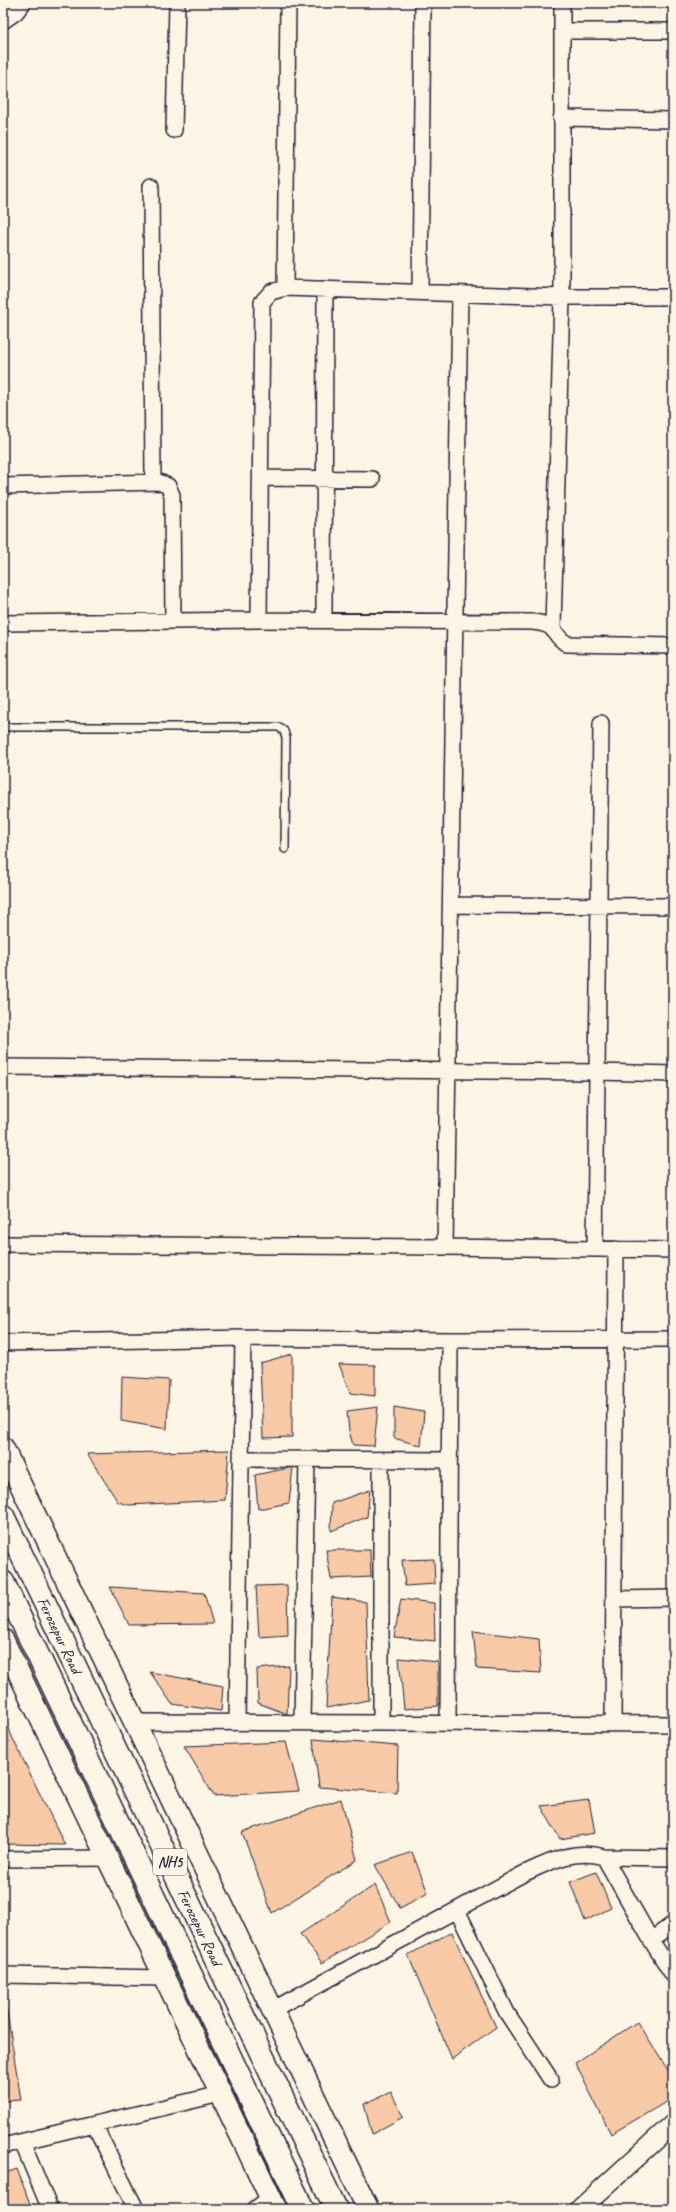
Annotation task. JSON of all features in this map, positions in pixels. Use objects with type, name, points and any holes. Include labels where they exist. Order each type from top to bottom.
[{"type":"highway","name":"Ferozepur Road","points":[[3,1516],[336,2209]]},
{"type":"highway","name":"Ferozepur Road","points":[[3,1582],[303,2209]]},
{"type":"main road","points":[[3,1448],[368,2209]]},
{"type":"main road","points":[[3,1640],[220,2094],[267,2205]]},
{"type":"street","points":[[3,21],[16,12],[23,3]]},
{"type":"street","points":[[174,130],[177,3]]},
{"type":"street","points":[[285,288],[288,3]]},
{"type":"street","points":[[420,292],[423,3]]},
{"type":"street","points":[[562,3],[562,297],[553,627],[562,641],[567,644],[673,646]]},
{"type":"street","points":[[562,31],[673,32]]},
{"type":"street","points":[[561,118],[673,120]]},
{"type":"street","points":[[151,186],[154,482]]},
{"type":"street","points":[[259,620],[262,302],[271,292],[285,288],[562,297],[673,297]]},
{"type":"street","points":[[324,620],[325,289]]},
{"type":"street","points":[[445,1247],[449,1071],[460,294]]},
{"type":"street","points":[[261,478],[324,480],[372,479]]},
{"type":"street","points":[[3,486],[154,482],[168,486],[172,495],[173,621]]},
{"type":"street","points":[[3,623],[259,620],[456,620],[532,622],[543,623],[553,627]]},
{"type":"street","points":[[595,1249],[601,723]]},
{"type":"street","points":[[451,905],[673,906]]},
{"type":"street","points":[[3,1067],[597,1072],[673,1074]]},
{"type":"street","points":[[3,1244],[673,1250]]},
{"type":"street","points":[[613,1724],[616,1249]]},
{"type":"street","points":[[3,1342],[243,1338],[450,1340],[673,1339]]},
{"type":"street","points":[[237,1721],[243,1338]]},
{"type":"street","points":[[448,1722],[450,1340]]},
{"type":"street","points":[[241,1459],[450,1460]]},
{"type":"street","points":[[302,1722],[306,1459]]},
{"type":"street","points":[[380,1722],[381,1460]]},
{"type":"street","points":[[614,1599],[673,1598]]},
{"type":"street","points":[[134,1722],[237,1721],[673,1724]]},
{"type":"street","points":[[272,2010],[554,1859],[576,1854],[593,1854],[604,1857],[673,1858]]},
{"type":"street","points":[[604,1857],[651,1940],[673,1975]]},
{"type":"street","points":[[3,1859],[108,1858]]},
{"type":"street","points":[[458,1910],[507,2013],[551,2080]]},
{"type":"street","points":[[651,1940],[673,1924]]},
{"type":"street","points":[[3,1975],[164,1978]]},
{"type":"street","points":[[3,2146],[220,2094]]},
{"type":"street","points":[[94,2124],[136,2209]]},
{"type":"street","points":[[580,2209],[673,2124]]},
{"type":"street","points":[[22,2142],[50,2209]]},
{"type":"lane","points":[[3,727],[279,726],[284,731],[286,738],[285,849]]},
{"type":"building","points":[[292,1354],[292,1437],[263,1438],[260,1363]]},
{"type":"building","points":[[339,1364],[375,1365],[375,1396],[350,1393]]},
{"type":"building","points":[[122,1377],[169,1380],[167,1429],[121,1421]]},
{"type":"building","points":[[378,1407],[374,1446],[353,1445],[349,1431],[347,1411]]},
{"type":"building","points":[[394,1407],[424,1412],[421,1446],[394,1438]]},
{"type":"building","points":[[229,1450],[225,1500],[129,1505],[118,1502],[87,1454]]},
{"type":"building","points":[[293,1467],[289,1503],[258,1509],[255,1475]]},
{"type":"building","points":[[370,1490],[367,1517],[331,1531],[332,1503]]},
{"type":"building","points":[[326,1550],[370,1550],[371,1577],[331,1579]]},
{"type":"building","points":[[434,1559],[435,1584],[405,1586],[402,1560]]},
{"type":"building","points":[[287,1585],[288,1635],[259,1637],[256,1586]]},
{"type":"building","points":[[110,1587],[204,1593],[213,1624],[129,1625]]},
{"type":"building","points":[[332,1597],[366,1602],[369,1700],[326,1708]]},
{"type":"building","points":[[401,1599],[434,1603],[435,1641],[394,1637]]},
{"type":"building","points":[[473,1631],[539,1639],[541,1673],[477,1669]]},
{"type":"building","points":[[399,1658],[438,1662],[438,1706],[404,1709]]},
{"type":"building","points":[[289,1666],[287,1714],[258,1703],[257,1669]]},
{"type":"building","points":[[150,1672],[223,1686],[221,1711],[172,1704]]},
{"type":"building","points":[[3,1716],[14,1741],[65,1845],[3,1844]]},
{"type":"building","points":[[313,1739],[398,1746],[397,1793],[319,1787]]},
{"type":"building","points":[[286,1742],[299,1791],[214,1796],[184,1746]]},
{"type":"building","points":[[341,1799],[357,1860],[272,1913],[242,1832]]},
{"type":"building","points":[[589,1800],[595,1833],[560,1839],[541,1806]]},
{"type":"building","points":[[412,1852],[428,1893],[400,1908],[375,1865]]},
{"type":"building","points":[[596,1872],[611,1908],[585,1921],[570,1882]]},
{"type":"building","points":[[375,1885],[391,1922],[322,1963],[300,1934]]},
{"type":"building","points":[[452,1932],[496,2027],[452,2059],[408,1955]]},
{"type":"building","points":[[3,1987],[21,2100],[3,2101]]},
{"type":"building","points":[[637,2022],[673,2078],[673,2098],[611,2134],[575,2063]]},
{"type":"building","points":[[391,2092],[403,2117],[372,2134],[364,2104]]},
{"type":"building","points":[[17,2169],[32,2209],[3,2209],[3,2174]]}]
